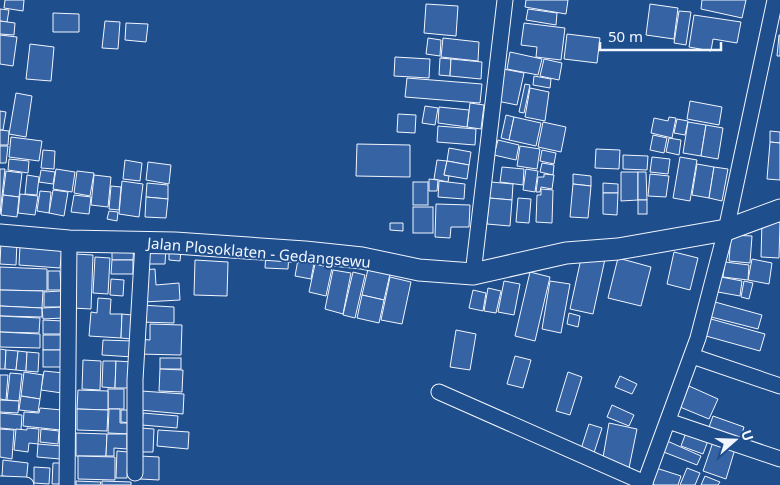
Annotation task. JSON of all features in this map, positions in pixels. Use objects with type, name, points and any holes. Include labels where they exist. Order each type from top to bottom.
[{"type":"main road","name":"Jalan Plosoklaten - Gedangsewu","points":[[0,235],[70,241],[175,243],[362,258],[419,270],[473,274],[566,253],[618,249],[726,230],[780,210]]},
{"type":"street","points":[[473,274],[505,0]]},
{"type":"street","points":[[439,392],[645,484],[698,338],[726,230],[776,0]]},
{"type":"street","points":[[67,485],[70,241]]},
{"type":"street","points":[[135,473],[136,380],[143,242]]},
{"type":"street","points":[[692,356],[780,386]]},
{"type":"street","points":[[668,421],[780,459]]},
{"type":"street","points":[[0,484],[26,485]]},
{"type":"building","points":[[5,0],[24,0],[23,11],[4,8]]},
{"type":"building","points":[[526,0],[568,0],[566,14],[525,7]]},
{"type":"building","points":[[702,0],[746,0],[742,18],[701,9]]},
{"type":"building","points":[[426,4],[458,6],[456,36],[424,33]]},
{"type":"building","points":[[650,4],[678,8],[674,39],[646,35]]},
{"type":"building","points":[[0,9],[9,10],[7,22],[0,21]]},
{"type":"building","points":[[528,9],[557,13],[556,25],[526,20]]},
{"type":"building","points":[[679,11],[691,12],[686,45],[674,43]]},
{"type":"building","points":[[53,13],[79,14],[79,32],[53,32]]},
{"type":"building","points":[[694,15],[741,22],[737,43],[713,39],[711,51],[689,47]]},
{"type":"building","points":[[0,21],[15,23],[14,35],[0,34]]},
{"type":"building","points":[[105,21],[120,22],[118,49],[102,48]]},
{"type":"building","points":[[126,23],[148,24],[146,42],[125,40]]},
{"type":"building","points":[[524,23],[565,28],[561,60],[536,57],[537,47],[521,45]]},
{"type":"building","points":[[567,34],[600,38],[597,63],[564,59]]},
{"type":"building","points":[[0,35],[17,37],[13,66],[0,64]]},
{"type":"building","points":[[779,35],[780,56],[777,56]]},
{"type":"building","points":[[428,38],[441,40],[440,56],[426,54]]},
{"type":"building","points":[[443,38],[479,42],[478,61],[441,57]]},
{"type":"building","points":[[30,44],[54,47],[51,81],[26,79]]},
{"type":"building","points":[[510,52],[542,59],[538,75],[507,69]]},
{"type":"building","points":[[395,57],[430,59],[429,78],[394,76]]},
{"type":"building","points":[[440,58],[451,59],[450,76],[439,75]]},
{"type":"building","points":[[451,59],[482,62],[481,79],[450,76]]},
{"type":"building","points":[[544,59],[562,63],[559,80],[540,76]]},
{"type":"building","points":[[503,69],[524,73],[517,105],[497,101]]},
{"type":"building","points":[[534,76],[551,79],[550,88],[533,85]]},
{"type":"building","points":[[407,78],[482,84],[480,103],[405,97]]},
{"type":"building","points":[[525,84],[530,85],[524,113],[519,112]]},
{"type":"building","points":[[530,88],[549,92],[545,121],[525,117]]},
{"type":"building","points":[[16,93],[32,96],[26,137],[9,134]]},
{"type":"building","points":[[690,101],[722,107],[719,125],[687,119]]},
{"type":"building","points":[[470,103],[484,105],[481,129],[467,127]]},
{"type":"building","points":[[425,106],[438,108],[435,125],[422,123]]},
{"type":"building","points":[[439,107],[469,110],[467,127],[438,123]]},
{"type":"building","points":[[0,111],[6,112],[3,130],[0,130]]},
{"type":"building","points":[[398,114],[416,115],[415,133],[397,132]]},
{"type":"building","points":[[506,115],[514,117],[509,140],[501,138]]},
{"type":"building","points":[[514,117],[541,123],[536,146],[509,140]]},
{"type":"building","points":[[669,117],[676,118],[672,138],[651,133],[654,118],[668,121]]},
{"type":"building","points":[[677,119],[688,121],[685,135],[674,133]]},
{"type":"building","points":[[543,122],[566,127],[561,152],[538,147]]},
{"type":"building","points":[[688,122],[706,125],[701,156],[683,153]]},
{"type":"building","points":[[706,125],[723,128],[718,159],[701,156]]},
{"type":"building","points":[[438,126],[476,129],[475,145],[437,142]]},
{"type":"building","points":[[0,130],[9,131],[8,145],[0,145]]},
{"type":"building","points":[[770,131],[780,132],[780,143],[770,142]]},
{"type":"building","points":[[653,135],[667,138],[664,153],[650,150]]},
{"type":"building","points":[[11,137],[42,141],[39,161],[9,157]]},
{"type":"building","points":[[669,138],[681,140],[679,155],[666,152]]},
{"type":"building","points":[[498,140],[519,145],[516,160],[494,155]]},
{"type":"building","points":[[770,142],[780,143],[780,180],[767,179]]},
{"type":"building","points":[[357,144],[410,145],[410,177],[356,176]]},
{"type":"building","points":[[0,146],[8,146],[6,163],[0,163]]},
{"type":"building","points":[[520,146],[540,149],[537,169],[517,166]]},
{"type":"building","points":[[449,148],[471,152],[469,165],[447,161]]},
{"type":"building","points":[[596,149],[620,150],[619,169],[595,168]]},
{"type":"building","points":[[43,150],[55,151],[54,169],[41,168]]},
{"type":"building","points":[[542,150],[556,153],[554,164],[540,161]]},
{"type":"building","points":[[623,155],[648,156],[647,170],[623,169]]},
{"type":"building","points":[[652,157],[670,159],[668,174],[650,172]]},
{"type":"building","points":[[680,157],[697,160],[690,201],[673,198]]},
{"type":"building","points":[[9,159],[29,161],[28,173],[8,170]]},
{"type":"building","points":[[125,160],[142,163],[140,181],[123,179]]},
{"type":"building","points":[[437,160],[447,161],[444,175],[449,176],[448,182],[434,179]]},
{"type":"building","points":[[447,161],[469,165],[467,179],[444,175]]},
{"type":"building","points":[[148,162],[171,165],[169,184],[146,180]]},
{"type":"building","points":[[542,163],[554,165],[553,175],[540,172]]},
{"type":"building","points":[[697,164],[714,167],[709,198],[692,195]]},
{"type":"building","points":[[502,167],[524,169],[523,185],[500,182]]},
{"type":"building","points":[[714,167],[728,169],[722,201],[709,198]]},
{"type":"building","points":[[0,169],[5,169],[0,214]]},
{"type":"building","points":[[56,169],[75,172],[72,192],[53,189]]},
{"type":"building","points":[[526,169],[538,171],[535,192],[523,190]]},
{"type":"building","points":[[41,170],[55,172],[53,184],[39,182]]},
{"type":"building","points":[[6,171],[22,173],[19,197],[3,195]]},
{"type":"building","points":[[77,171],[94,173],[90,196],[74,193]]},
{"type":"building","points":[[621,172],[638,172],[638,200],[621,201]]},
{"type":"building","points":[[638,172],[646,172],[647,200],[638,200]]},
{"type":"building","points":[[544,174],[554,175],[552,189],[541,187],[540,192],[536,192],[538,177],[544,177]]},
{"type":"building","points":[[573,174],[591,176],[591,186],[573,184]]},
{"type":"building","points":[[650,174],[669,176],[666,197],[648,196]]},
{"type":"building","points":[[27,175],[39,177],[37,195],[25,194]]},
{"type":"building","points":[[94,175],[111,177],[108,207],[91,205]]},
{"type":"building","points":[[429,179],[438,180],[437,191],[429,191]]},
{"type":"building","points":[[122,181],[143,184],[139,217],[119,214]]},
{"type":"building","points":[[439,181],[465,184],[464,199],[438,197]]},
{"type":"building","points":[[413,182],[428,182],[428,205],[413,205]]},
{"type":"building","points":[[491,182],[513,184],[512,200],[489,198]]},
{"type":"building","points":[[147,183],[168,185],[168,199],[146,197]]},
{"type":"building","points":[[603,183],[618,184],[618,193],[603,193]]},
{"type":"building","points":[[573,184],[591,186],[588,218],[570,217]]},
{"type":"building","points":[[111,186],[121,187],[119,210],[109,209]]},
{"type":"building","points":[[541,189],[553,190],[552,223],[536,222],[537,195],[541,195]]},
{"type":"building","points":[[53,190],[68,192],[64,216],[49,213]]},
{"type":"building","points":[[40,191],[51,192],[49,213],[37,211]]},
{"type":"building","points":[[603,193],[618,193],[617,215],[603,214]]},
{"type":"building","points":[[20,194],[38,196],[35,215],[18,213]]},
{"type":"building","points":[[3,195],[19,197],[17,217],[1,215]]},
{"type":"building","points":[[74,195],[91,197],[89,214],[71,212]]},
{"type":"building","points":[[146,197],[168,199],[166,218],[145,217]]},
{"type":"building","points":[[489,198],[512,200],[510,226],[487,224]]},
{"type":"building","points":[[518,198],[531,199],[529,223],[516,222]]},
{"type":"building","points":[[638,200],[647,200],[647,214],[638,214]]},
{"type":"building","points":[[436,204],[470,205],[469,227],[451,227],[450,238],[435,237]]},
{"type":"building","points":[[413,207],[433,207],[433,233],[413,233]]},
{"type":"building","points":[[109,211],[118,212],[117,221],[107,219]]},
{"type":"building","points":[[762,222],[780,222],[779,258],[761,257]]},
{"type":"building","points":[[390,223],[403,223],[403,231],[390,230]]},
{"type":"building","points":[[731,235],[752,236],[750,263],[729,261]]},
{"type":"building","points":[[1,241],[17,242],[16,265],[0,264]]},
{"type":"building","points":[[112,245],[134,245],[133,260],[112,260]]},
{"type":"building","points":[[20,246],[62,249],[60,268],[19,265]]},
{"type":"building","points":[[149,246],[166,247],[165,264],[148,264]]},
{"type":"building","points":[[169,251],[181,251],[180,261],[169,260]]},
{"type":"building","points":[[266,252],[289,254],[288,269],[265,268]]},
{"type":"building","points":[[674,252],[698,258],[690,290],[667,284]]},
{"type":"building","points":[[75,254],[93,255],[91,309],[73,308]]},
{"type":"building","points":[[299,254],[315,258],[311,279],[295,276]]},
{"type":"building","points":[[582,254],[605,259],[593,314],[570,309]]},
{"type":"building","points":[[95,257],[110,258],[108,294],[93,293]]},
{"type":"building","points":[[618,258],[651,267],[641,306],[608,298]]},
{"type":"building","points":[[752,259],[772,263],[769,284],[748,280]]},
{"type":"building","points":[[112,260],[133,260],[133,274],[111,274]]},
{"type":"building","points":[[195,260],[228,262],[227,296],[194,295]]},
{"type":"building","points":[[725,262],[749,265],[748,280],[723,277]]},
{"type":"building","points":[[315,264],[332,268],[326,296],[309,292]]},
{"type":"building","points":[[0,267],[47,269],[47,291],[0,290]]},
{"type":"building","points":[[155,269],[156,285],[179,283],[180,300],[144,302],[142,270]]},
{"type":"building","points":[[368,269],[390,274],[384,300],[362,295]]},
{"type":"building","points":[[333,270],[351,273],[343,314],[325,309]]},
{"type":"building","points":[[48,271],[60,271],[61,290],[48,290]]},
{"type":"building","points":[[353,272],[365,275],[355,318],[343,315]]},
{"type":"building","points":[[530,272],[550,277],[535,341],[515,336]]},
{"type":"building","points":[[390,277],[411,282],[402,324],[381,320]]},
{"type":"building","points":[[721,277],[742,281],[740,296],[718,292]]},
{"type":"building","points":[[111,279],[124,280],[123,296],[110,295]]},
{"type":"building","points":[[504,281],[520,284],[514,315],[498,312]]},
{"type":"building","points":[[550,281],[570,284],[561,333],[542,329]]},
{"type":"building","points":[[744,281],[753,283],[749,299],[741,297]]},
{"type":"building","points":[[488,288],[501,291],[496,313],[484,311]]},
{"type":"building","points":[[0,290],[43,291],[42,308],[0,306]]},
{"type":"building","points":[[473,290],[486,293],[483,311],[469,308]]},
{"type":"building","points":[[61,291],[61,307],[44,307],[44,292]]},
{"type":"building","points":[[362,295],[384,300],[379,323],[357,318]]},
{"type":"building","points":[[98,298],[111,299],[110,314],[122,314],[121,338],[89,336],[91,312],[97,313]]},
{"type":"building","points":[[715,302],[762,315],[758,329],[711,317]]},
{"type":"building","points":[[141,305],[174,307],[174,323],[140,322]]},
{"type":"building","points":[[0,306],[42,308],[42,317],[0,316]]},
{"type":"building","points":[[63,307],[63,318],[43,319],[42,308]]},
{"type":"building","points":[[569,313],[580,316],[578,327],[567,324]]},
{"type":"building","points":[[122,314],[132,315],[131,339],[121,338]]},
{"type":"building","points":[[0,316],[40,318],[39,333],[0,332]]},
{"type":"building","points":[[711,319],[765,334],[760,351],[706,336]]},
{"type":"building","points":[[43,320],[63,321],[63,334],[43,334]]},
{"type":"building","points":[[150,324],[182,325],[181,355],[138,354],[139,339],[150,340]]},
{"type":"building","points":[[456,330],[476,334],[470,370],[450,367]]},
{"type":"building","points":[[0,332],[40,334],[40,348],[0,347]]},
{"type":"building","points":[[43,335],[63,335],[63,350],[43,350]]},
{"type":"building","points":[[103,340],[133,341],[133,357],[102,355]]},
{"type":"building","points":[[0,349],[6,350],[5,369],[0,369]]},
{"type":"building","points":[[6,350],[18,351],[16,370],[5,369]]},
{"type":"building","points":[[43,350],[63,350],[63,367],[43,367]]},
{"type":"building","points":[[18,351],[27,352],[26,371],[16,370]]},
{"type":"building","points":[[27,352],[39,353],[38,372],[26,371]]},
{"type":"building","points":[[515,356],[531,360],[523,388],[507,384]]},
{"type":"building","points":[[160,358],[181,358],[181,369],[160,369]]},
{"type":"building","points":[[83,360],[101,361],[100,390],[82,389]]},
{"type":"building","points":[[103,361],[116,361],[115,388],[102,387]]},
{"type":"building","points":[[116,361],[133,362],[132,388],[115,388]]},
{"type":"building","points":[[160,369],[183,370],[182,392],[159,391]]},
{"type":"building","points":[[44,371],[64,373],[62,393],[41,390]]},
{"type":"building","points":[[24,372],[43,375],[40,399],[21,396]]},
{"type":"building","points":[[568,372],[582,377],[570,415],[556,411]]},
{"type":"building","points":[[10,373],[22,374],[19,401],[7,400]]},
{"type":"building","points":[[0,375],[8,375],[6,400],[0,399]]},
{"type":"building","points":[[620,376],[637,384],[632,394],[615,387]]},
{"type":"building","points":[[689,386],[718,399],[709,419],[680,407]]},
{"type":"building","points":[[108,389],[124,389],[124,409],[108,409]]},
{"type":"building","points":[[78,390],[108,391],[108,410],[77,409]]},
{"type":"building","points":[[141,391],[184,394],[183,414],[140,410]]},
{"type":"building","points":[[21,396],[40,399],[38,412],[19,410]]},
{"type":"building","points":[[0,400],[19,401],[18,413],[0,412]]},
{"type":"building","points":[[612,405],[634,415],[629,426],[607,417]]},
{"type":"building","points":[[40,408],[62,410],[60,430],[23,426],[24,412],[39,413]]},
{"type":"building","points":[[77,409],[108,410],[107,431],[77,430]]},
{"type":"building","points":[[109,409],[120,409],[120,423],[130,423],[130,434],[108,433]]},
{"type":"building","points":[[121,410],[133,410],[132,423],[121,422]]},
{"type":"building","points":[[0,413],[22,415],[21,430],[0,428]]},
{"type":"building","points":[[143,413],[178,416],[177,428],[142,425]]},
{"type":"building","points":[[713,416],[744,427],[740,441],[708,430]]},
{"type":"building","points":[[609,423],[637,429],[629,468],[602,463]]},
{"type":"building","points":[[589,424],[602,428],[593,456],[580,452]]},
{"type":"building","points":[[27,428],[39,429],[38,444],[29,443],[28,452],[14,450],[16,429],[27,430]]},
{"type":"building","points":[[141,428],[154,429],[153,452],[137,452]]},
{"type":"building","points":[[0,429],[14,430],[12,459],[0,457]]},
{"type":"building","points":[[41,429],[59,431],[58,444],[40,442]]},
{"type":"building","points":[[158,430],[189,432],[188,449],[157,446]]},
{"type":"building","points":[[687,430],[709,438],[703,454],[681,446]]},
{"type":"building","points":[[76,433],[107,434],[106,456],[76,456]]},
{"type":"building","points":[[107,434],[127,434],[127,449],[114,448],[114,456],[106,456]]},
{"type":"building","points":[[665,440],[701,456],[697,465],[661,451]]},
{"type":"building","points":[[713,442],[735,449],[726,479],[703,471]]},
{"type":"building","points":[[38,444],[61,446],[60,459],[37,457]]},
{"type":"building","points":[[117,451],[128,452],[127,478],[116,478]]},
{"type":"building","points":[[78,456],[115,457],[115,480],[78,479]]},
{"type":"building","points":[[140,456],[159,457],[159,480],[140,479]]},
{"type":"building","points":[[3,460],[28,463],[26,484],[11,482],[12,477],[2,476]]},
{"type":"building","points":[[53,463],[62,463],[61,484],[52,484]]},
{"type":"building","points":[[34,467],[50,468],[49,484],[34,483]]},
{"type":"building","points":[[653,467],[681,476],[678,485],[655,485],[648,483]]},
{"type":"building","points":[[687,468],[700,473],[695,485],[680,485]]},
{"type":"building","points":[[705,476],[720,482],[718,485],[701,485]]},
{"type":"building","points":[[76,481],[101,482],[100,485],[76,485]]},
{"type":"building","points":[[102,481],[131,482],[131,485],[102,485]]}]
